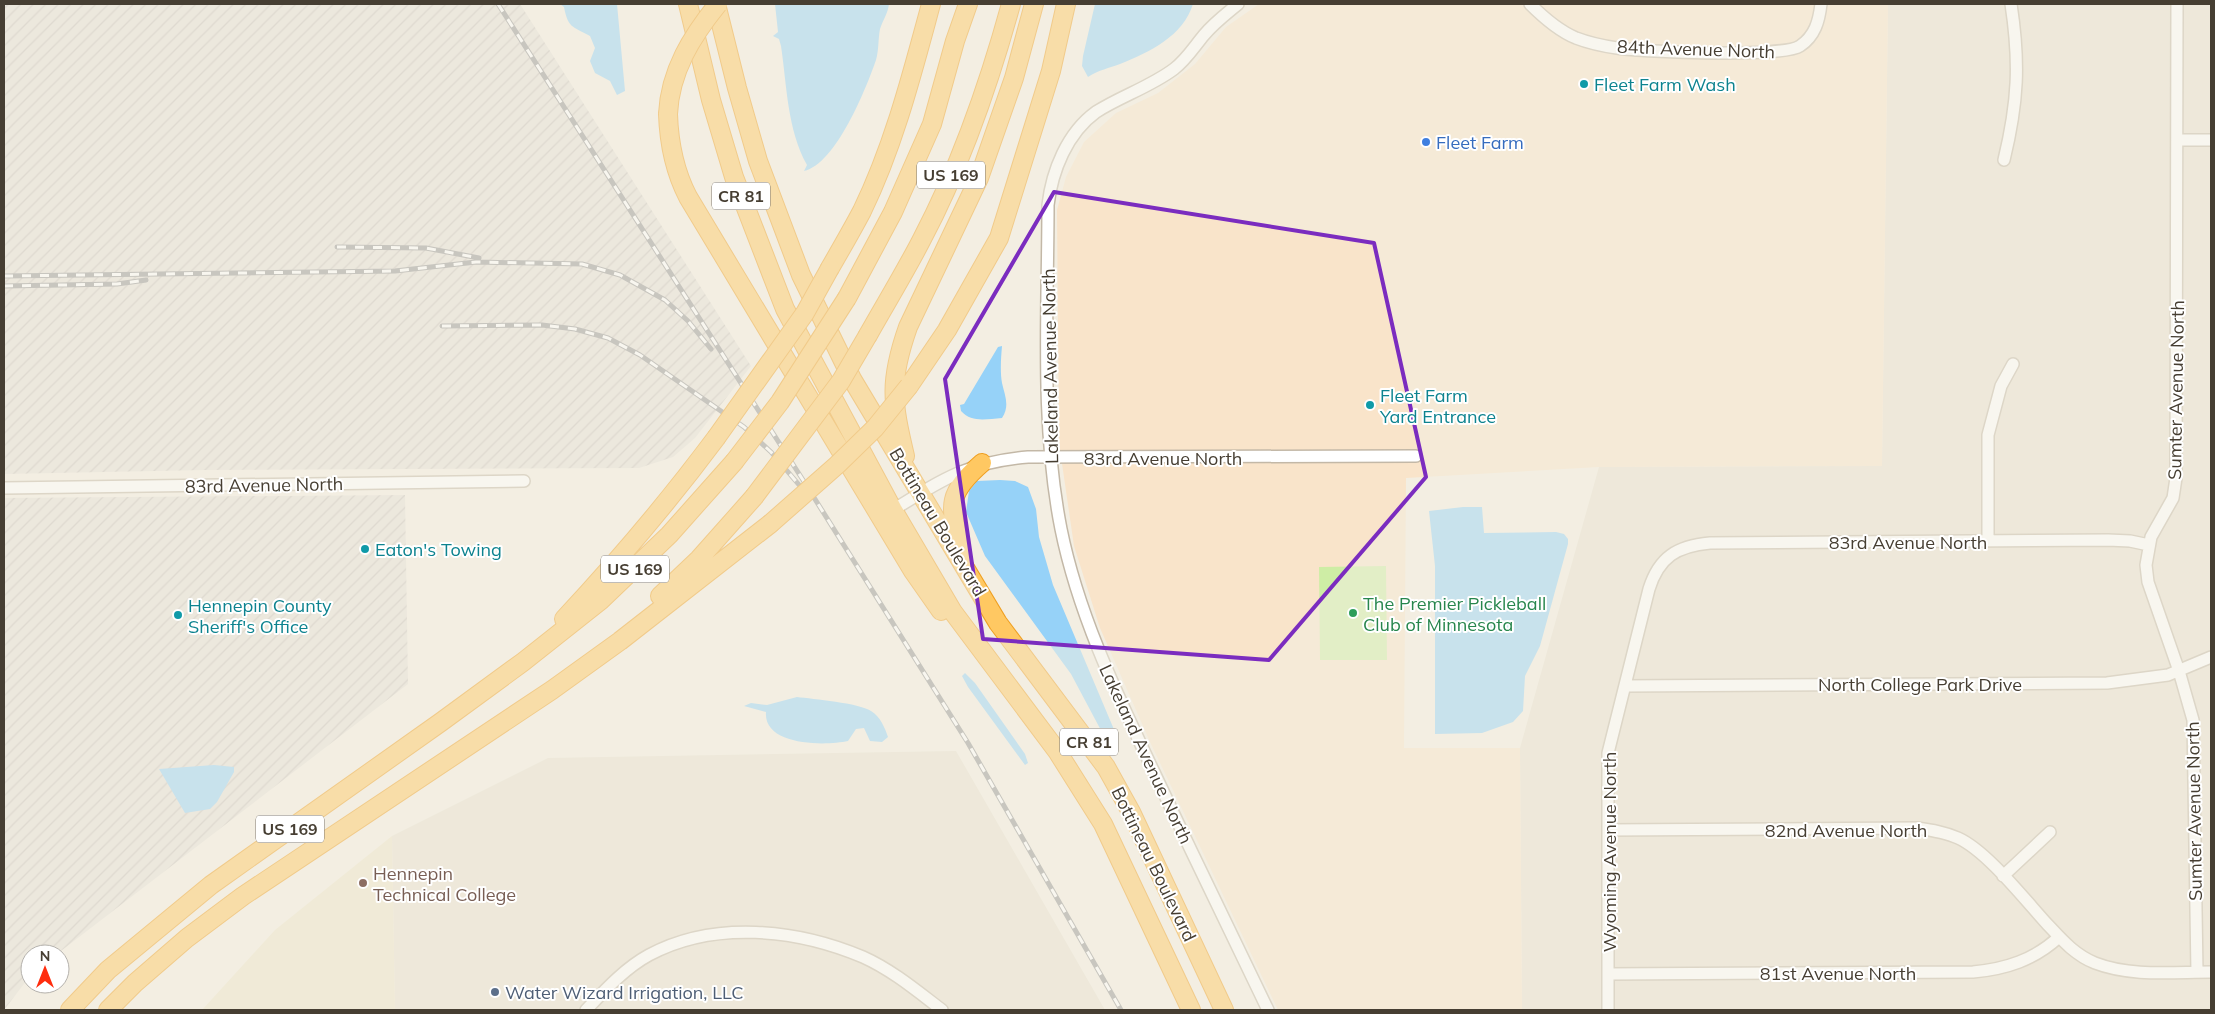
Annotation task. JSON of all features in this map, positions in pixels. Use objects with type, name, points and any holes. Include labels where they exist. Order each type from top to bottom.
[{"type":"highway","name":"Bottineau Boulevard","points":[[688,4],[710,100],[734,177],[785,309],[893,510],[953,612],[1057,751],[1103,824],[1190,1010]]},
{"type":"highway","name":"Bottineau Boulevard","points":[[717,4],[737,88],[758,161],[801,274],[852,379],[909,471],[920,494],[998,623],[1106,767],[1131,812],[1224,1010]]},
{"type":"highway","points":[[717,4],[683,52],[671,92],[668,114],[672,158],[679,180],[913,571],[947,621],[1003,680]]},
{"type":"highway","points":[[523,662],[601,579],[674,494],[805,313],[862,211],[881,166],[898,119],[931,4]]},
{"type":"highway","name":"US 169","points":[[70,1010],[108,970],[211,885],[523,662],[600,601],[637,567],[692,511],[734,462],[780,402],[848,298],[893,212],[932,124],[955,41],[968,4]]},
{"type":"highway","name":"US 169","points":[[108,1010],[135,983],[187,938],[243,896],[552,690],[617,636],[693,565],[754,497],[841,380],[923,238],[967,139],[997,55],[1010,4]]},
{"type":"highway","points":[[909,471],[893,397],[894,375],[899,352],[908,327],[979,178],[1014,78],[1034,4]]},
{"type":"highway","points":[[552,690],[620,641],[770,524],[837,465],[875,428],[909,386],[947,330],[999,238],[1051,71],[1066,4]]},
{"type":"highway","points":[[966,569],[955,525],[953,500],[965,478],[982,463]]},
{"type":"street","name":"Lakeland Avenue North","points":[[1238,4],[1210,29],[1190,54],[1174,69],[1156,81],[1095,113],[1068,144],[1051,184],[1048,205],[1047,403],[1050,458],[1061,528],[1069,562],[1093,638],[1149,763],[1268,1010]]},
{"type":"street","name":"84th Avenue North","points":[[1530,4],[1544,17],[1575,38],[1616,48],[1665,52],[1775,52],[1798,48],[1811,37],[1820,19],[1821,4]]},
{"type":"street","points":[[2004,160],[2016,105],[2018,63],[2011,4]]},
{"type":"street","name":"Sumter Avenue North","points":[[2178,4],[2176,478],[2173,498],[2154,530],[2149,545],[2146,565],[2148,582],[2179,671],[2193,720],[2195,742],[2197,972]]},
{"type":"street","points":[[2177,140],[2211,140]]},
{"type":"street","points":[[1988,541],[1988,435],[2001,386],[2013,364]]},
{"type":"street","name":"83rd Avenue North","points":[[893,510],[957,472],[982,463],[1028,457],[1416,456]]},
{"type":"street","name":"83rd Avenue North","points":[[4,488],[524,481]]},
{"type":"street","name":"83rd Avenue North","points":[[1669,556],[1681,548],[1710,543],[2108,540],[2130,541],[2149,545]]},
{"type":"street","name":"Wyoming Avenue North","points":[[1608,1010],[1608,753],[1651,583],[1659,566],[1669,556]]},
{"type":"street","name":"North College Park Drive","points":[[1625,686],[2107,683],[2139,680],[2179,671],[2211,657]]},
{"type":"street","name":"82nd Avenue North","points":[[1608,830],[1917,828],[1937,831],[1965,842],[2003,876],[2059,937],[2076,952],[2109,968],[2127,972],[2211,972]]},
{"type":"street","points":[[2003,876],[2050,832]]},
{"type":"street","points":[[586,1010],[622,974],[648,956],[691,938],[717,933],[744,932],[806,940],[864,958],[891,972],[942,1010]]},
{"type":"street","name":"81st Avenue North","points":[[1608,974],[1973,972],[2011,966],[2048,948],[2059,937]]},
{"type":"highlighted area","points":[[1054,192],[1374,243],[1426,477],[1269,660],[983,639],[945,379]]},
{"type":"shaded area","points":[[4,4],[520,4],[751,366],[695,438],[673,457],[639,468],[204,470],[4,474]]},
{"type":"shaded area","points":[[1259,4],[1888,4],[1882,466],[1599,467],[1406,478],[1404,748],[1520,748],[1522,1010],[1278,1010],[1150,742],[1100,628],[1074,546],[1059,443],[1057,210],[1066,177],[1084,142],[1116,113],[1158,93],[1195,64],[1226,27]]},
{"type":"shaded area","points":[[1888,4],[2211,4],[2211,1010],[1522,1010],[1520,748],[1599,467],[1882,466]]},
{"type":"shaded area","points":[[405,495],[408,684],[70,944],[20,944],[20,989],[4,1010],[4,498]]},
{"type":"shaded area","points":[[956,751],[1105,1010],[395,1010],[392,836],[548,758]]},
{"type":"shaded area","name":"Hennepin Technical College","points":[[392,836],[395,1010],[202,1010],[275,930]]},
{"type":"green space","name":"The Premier Pickleball Club of Minnesota","points":[[1386,566],[1387,660],[1320,660],[1319,567]]},
{"type":"water","points":[[560,4],[617,4],[625,91],[617,95],[610,81],[595,73],[590,61],[595,48],[590,36],[569,23],[564,7]]},
{"type":"water","points":[[775,4],[889,4],[880,29],[876,60],[865,89],[848,124],[827,155],[816,165],[804,171],[807,165],[795,137],[781,46],[779,39],[773,36],[778,32]]},
{"type":"water","points":[[1095,4],[1193,4],[1182,25],[1164,42],[1143,54],[1088,77],[1082,66]]},
{"type":"water","points":[[1002,346],[1001,374],[1006,409],[1002,418],[975,419],[965,415],[961,411],[960,405],[964,404],[998,347]]},
{"type":"water","points":[[977,481],[1015,481],[1028,487],[1036,509],[1039,537],[1053,585],[1118,739],[1111,741],[1104,736],[1071,674],[985,556],[966,512],[969,491]]},
{"type":"water","points":[[1482,507],[1484,533],[1556,532],[1564,534],[1568,539],[1568,544],[1540,646],[1525,676],[1523,711],[1513,722],[1482,733],[1435,734],[1435,566],[1429,511]]},
{"type":"water","points":[[965,673],[975,683],[1025,754],[1028,763],[1025,765],[968,687],[962,676]]},
{"type":"water","points":[[797,697],[865,708],[880,719],[888,737],[882,742],[870,741],[864,728],[856,729],[848,741],[838,743],[797,741],[774,732],[768,723],[766,712],[744,706],[751,703],[767,705]]},
{"type":"water","points":[[214,765],[234,767],[234,772],[217,802],[210,809],[185,813],[159,769]]},
{"type":"railway","points":[[498,4],[803,480],[968,743],[1121,1010]]},
{"type":"railway","points":[[337,247],[426,248],[479,258]]},
{"type":"railway","points":[[4,276],[395,271],[476,262],[582,264],[620,275],[665,300],[688,321],[711,349]]},
{"type":"railway","points":[[4,286],[117,284],[146,280]]},
{"type":"railway","points":[[442,326],[542,325],[575,329],[608,338],[640,355],[744,427],[771,452],[800,486]]},
{"type":"place","name":"Fleet Farm Wash","points":[[1584,84]]},
{"type":"place","name":"Fleet Farm","points":[[1426,142]]},
{"type":"place","name":"Fleet Farm Yard Entrance","points":[[1370,405]]},
{"type":"place","name":"Eaton's Towing","points":[[365,549]]},
{"type":"place","name":"The Premier Pickleball Club of Minnesota","points":[[1353,613]]},
{"type":"place","name":"Hennepin County Sheriff's Office","points":[[178,615]]},
{"type":"place","name":"Hennepin Technical College","points":[[363,883]]},
{"type":"place","name":"Water Wizard Irrigation, LLC","points":[[495,992]]}]
